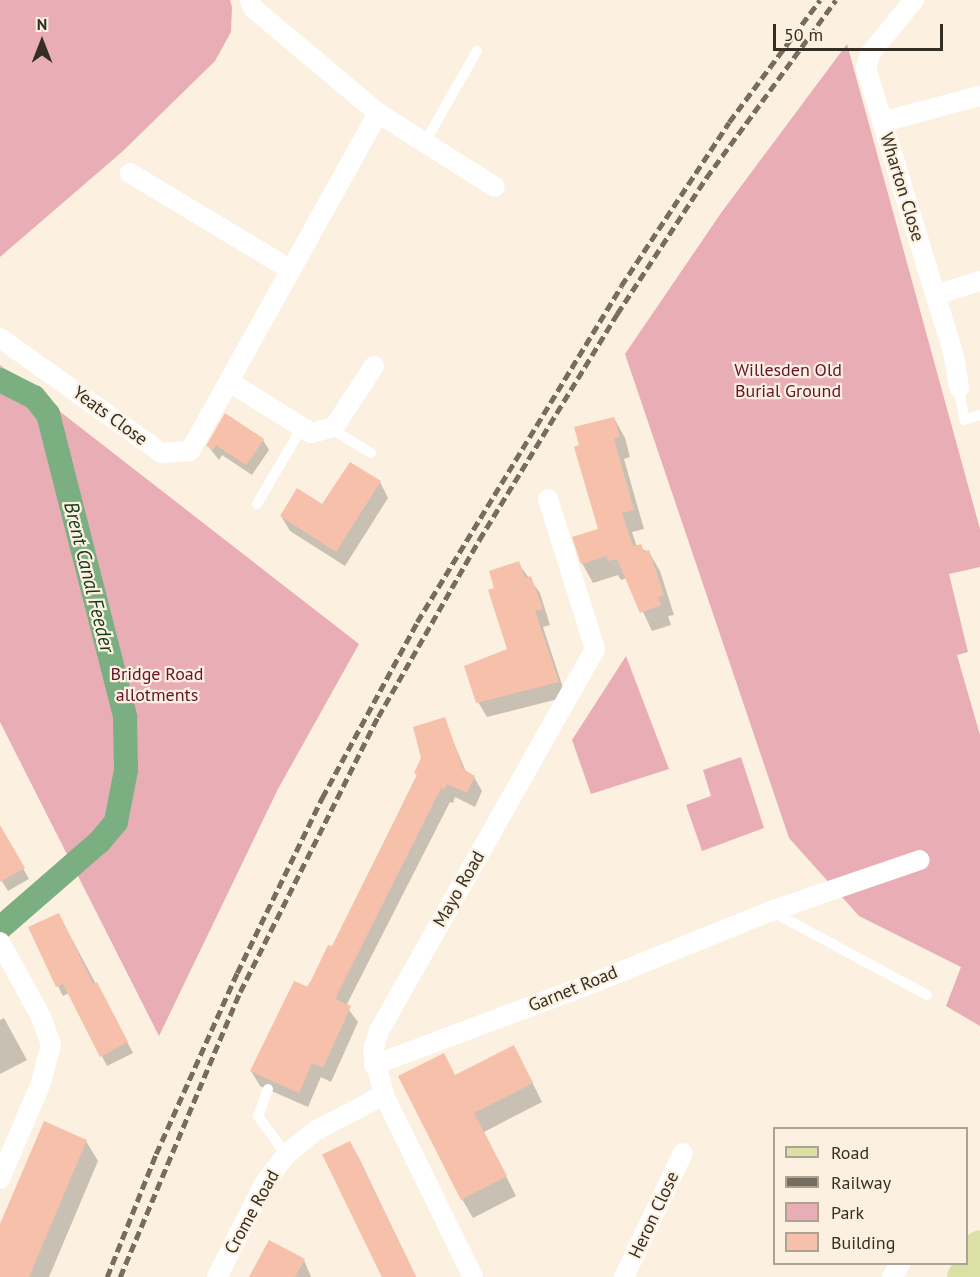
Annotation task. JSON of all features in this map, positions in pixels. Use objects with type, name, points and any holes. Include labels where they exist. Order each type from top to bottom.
[{"type":"main road","points":[[963,1277],[980,1245]]},
{"type":"street","points":[[250,0],[253,8],[378,112],[495,187]]},
{"type":"street","name":"Wharton Close","points":[[914,0],[870,54],[866,68],[954,356],[959,388]]},
{"type":"street","points":[[882,122],[980,96]]},
{"type":"street","name":"Yeats Close","points":[[0,338],[162,453],[190,451],[231,383],[378,112]]},
{"type":"street","points":[[130,173],[291,270]]},
{"type":"street","points":[[935,296],[980,281]]},
{"type":"street","points":[[231,383],[311,433],[330,428],[374,366]]},
{"type":"street","name":"Mayo Road","points":[[473,1277],[384,1095],[374,1065],[379,1031],[595,649],[548,499]]},
{"type":"street","name":"Garnet Road","points":[[374,1065],[583,987],[771,911],[920,860]]},
{"type":"street","points":[[0,942],[42,1017],[51,1045],[41,1083],[2,1167]]},
{"type":"street","name":"Crome Road","points":[[217,1277],[264,1184],[285,1155],[315,1131],[384,1095]]},
{"type":"street","name":"Heron Close","points":[[624,1277],[683,1153]]},
{"type":"lane","points":[[425,142],[477,51]]},
{"type":"lane","points":[[959,388],[964,420],[980,415]]},
{"type":"lane","points":[[257,504],[302,427]]},
{"type":"lane","points":[[330,428],[370,453]]},
{"type":"lane","points":[[771,911],[927,995]]},
{"type":"lane","points":[[268,1089],[258,1116],[285,1155]]},
{"type":"green space","points":[[0,0],[230,0],[232,7],[231,32],[215,61],[123,151],[0,257]]},
{"type":"green space","name":"Willesden Old Burial Ground","points":[[847,44],[980,529],[980,567],[949,574],[968,652],[957,655],[980,735],[980,1026],[946,1006],[961,967],[859,916],[789,838],[625,354],[721,213]]},
{"type":"green space","name":"Bridge Road allotments","points":[[0,365],[359,644],[278,789],[159,1036],[0,722]]},
{"type":"green space","points":[[626,656],[669,769],[591,794],[572,740]]},
{"type":"green space","points":[[741,757],[764,828],[702,851],[686,805],[711,796],[703,770]]},
{"type":"building","points":[[225,413],[264,439],[246,465],[216,445],[213,450],[206,446]]},
{"type":"building","points":[[614,417],[620,437],[614,439],[634,510],[622,513],[633,546],[641,544],[644,552],[649,550],[664,595],[658,597],[661,605],[640,613],[617,559],[608,561],[607,556],[581,564],[572,537],[598,529],[574,447],[579,445],[574,427]]},
{"type":"building","points":[[350,462],[381,481],[336,552],[280,516],[297,488],[322,504]]},
{"type":"building","points":[[519,561],[525,578],[531,576],[543,609],[535,611],[559,682],[476,703],[464,666],[507,649],[488,590],[494,588],[489,571]]},
{"type":"building","points":[[445,717],[463,769],[475,776],[467,793],[447,784],[444,790],[441,788],[335,999],[351,1006],[323,1068],[312,1063],[299,1093],[250,1071],[294,981],[308,987],[328,945],[332,946],[417,775],[414,773],[421,758],[413,727]]},
{"type":"building","points":[[0,825],[25,868],[0,882]]},
{"type":"building","points":[[59,913],[93,984],[97,982],[128,1042],[100,1057],[63,984],[56,987],[28,927]]},
{"type":"building","points":[[514,1045],[533,1083],[474,1113],[507,1176],[461,1200],[398,1076],[444,1053],[455,1075]]},
{"type":"building","points":[[44,1121],[87,1140],[29,1277],[0,1277],[0,1224]]},
{"type":"building","points":[[350,1141],[416,1277],[382,1277],[322,1155]]},
{"type":"building","points":[[269,1240],[305,1259],[295,1277],[249,1277]]},
{"type":"waterway","name":"Brent Canal Feeder","points":[[0,380],[34,397],[48,414],[125,717],[126,770],[116,822],[99,842],[0,928]]},
{"type":"railway","points":[[107,1277],[156,1154],[237,973],[322,798],[417,622],[621,286],[729,122],[820,0]]},
{"type":"railway","points":[[120,1277],[240,992],[378,717],[479,540],[617,314],[706,178],[836,0]]}]
